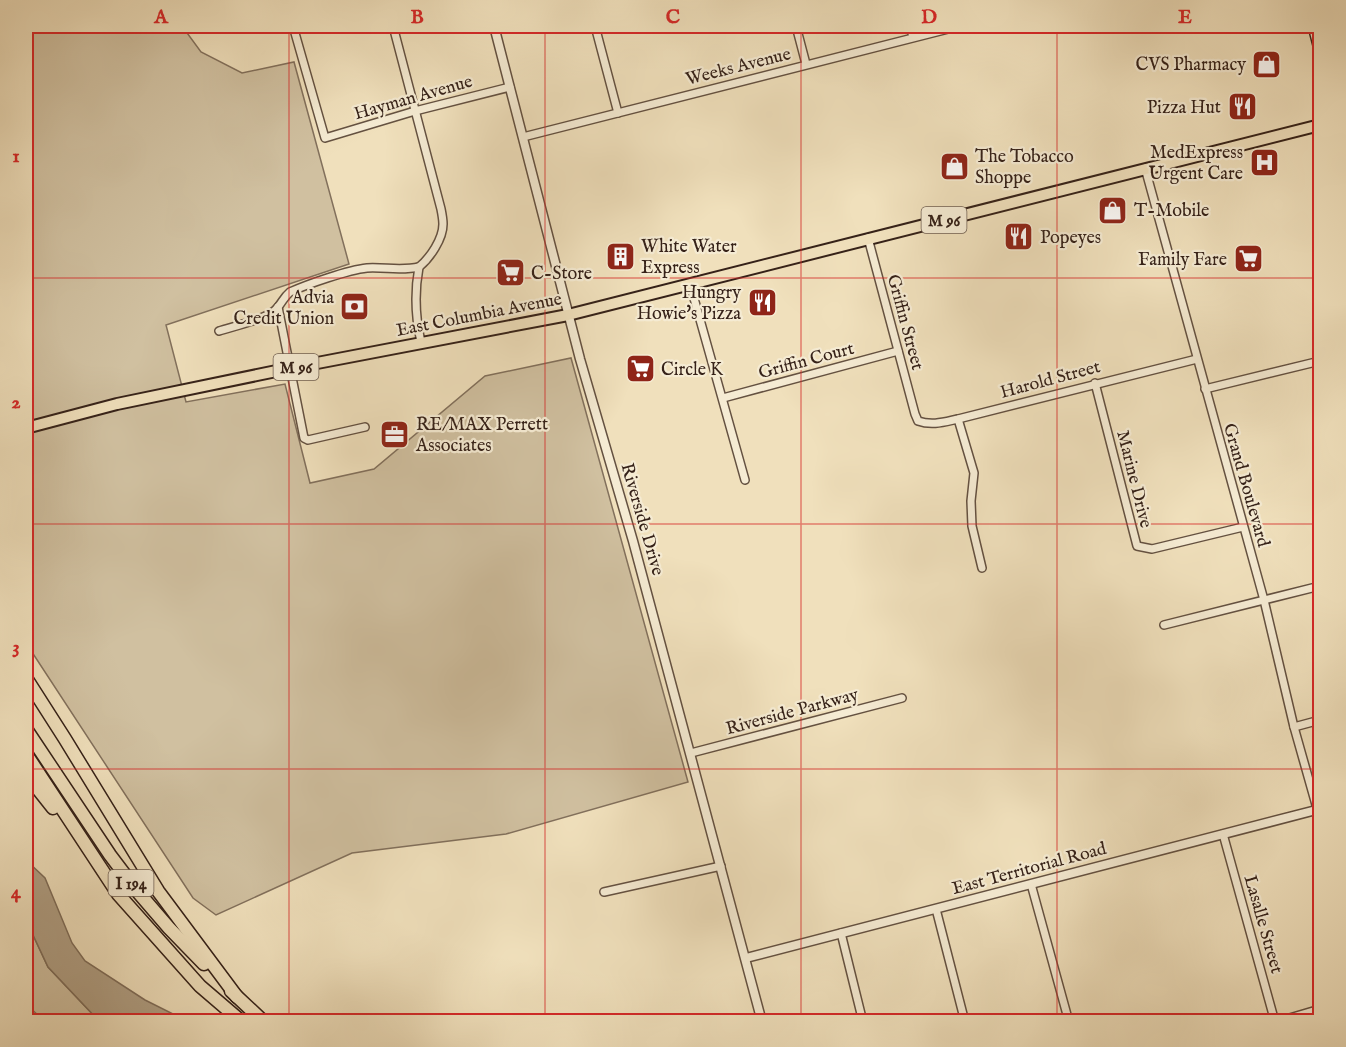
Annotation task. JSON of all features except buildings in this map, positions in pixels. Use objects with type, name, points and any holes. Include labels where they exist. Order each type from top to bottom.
[{"type":"highway","points":[[26,678],[158,891],[237,997]]},
{"type":"highway","name":"I 194","points":[[26,729],[110,855],[138,892],[169,928],[262,1020]]},
{"type":"highway","name":"I 194","points":[[26,754],[118,894],[200,986],[243,1022]]},
{"type":"highway","points":[[26,774],[99,865]]},
{"type":"main road","points":[[1313,26],[1320,53]]},
{"type":"main road","name":"East Columbia Avenue","points":[[26,428],[117,404],[421,342],[568,315],[1320,125]]},
{"type":"street","name":"Hayman Avenue","points":[[293,26],[325,138],[415,111],[510,87]]},
{"type":"street","points":[[219,331],[270,314],[290,292],[358,269],[404,270],[418,267],[440,239],[443,225],[441,209],[393,26]]},
{"type":"street","name":"Riverside Drive","points":[[494,26],[568,315],[691,753],[762,1022]]},
{"type":"street","points":[[596,26],[618,113]]},
{"type":"street","points":[[796,26],[806,64]]},
{"type":"street","points":[[910,26],[913,37]]},
{"type":"street","name":"Weeks Avenue","points":[[524,137],[960,26]]},
{"type":"street","name":"Grand Boulevard","points":[[1145,168],[1264,600],[1293,727],[1320,813]]},
{"type":"street","name":"Griffin Street","points":[[868,238],[915,414]]},
{"type":"street","points":[[418,267],[415,307],[421,342]]},
{"type":"street","points":[[690,284],[745,480]]},
{"type":"street","points":[[278,307],[304,438],[308,440],[365,428]]},
{"type":"street","name":"Griffin Court","points":[[723,398],[898,351]]},
{"type":"street","name":"Harold Street","points":[[915,414],[918,421],[935,424],[1197,359]]},
{"type":"street","points":[[1205,389],[1320,361]]},
{"type":"street","name":"Marine Drive","points":[[1095,383],[1137,546],[1152,549],[1243,527]]},
{"type":"street","points":[[958,419],[974,473],[971,501],[972,526],[982,568]]},
{"type":"street","points":[[1164,625],[1320,586]]},
{"type":"street","name":"Riverside Parkway","points":[[691,753],[902,698]]},
{"type":"street","points":[[1293,727],[1320,720]]},
{"type":"street","name":"East Territorial Road","points":[[746,958],[1223,834],[1320,813]]},
{"type":"street","name":"Lasalle Street","points":[[1223,834],[1276,1022]]},
{"type":"street","points":[[604,892],[721,866]]},
{"type":"street","points":[[1031,884],[1069,1022]]},
{"type":"street","points":[[936,909],[965,1022]]},
{"type":"street","points":[[841,933],[863,1022]]},
{"type":"street","points":[[1276,1022],[1320,1009]]},
{"type":"shaded area","points":[[26,26],[182,26],[201,52],[242,73],[294,62],[349,264],[166,325],[186,402],[285,384],[310,483],[374,469],[485,376],[571,358],[688,782],[506,834],[352,853],[216,915],[193,898],[26,643]]},
{"type":"shaded area","points":[[26,860],[45,878],[72,943],[85,961],[145,1000],[187,1021],[99,1021],[48,967],[26,920]]},
{"type":"shaded area","points":[[26,920],[48,967],[99,1021],[48,1021],[41,1018],[26,1004]]},
{"type":"place","name":"CVS Pharmacy","points":[[1267,64]]},
{"type":"place","name":"Pizza Hut","points":[[1242,107]]},
{"type":"place","name":"MedExpress Urgent Care","points":[[1264,162]]},
{"type":"place","name":"The Tobacco Shoppe","points":[[954,166]]},
{"type":"place","name":"T-Mobile","points":[[1113,210]]},
{"type":"place","name":"Popeyes","points":[[1019,237]]},
{"type":"place","name":"White Water Express","points":[[620,256]]},
{"type":"place","name":"Family Fare","points":[[1248,259]]},
{"type":"place","name":"C-Store","points":[[510,273]]},
{"type":"place","name":"Hungry Howie's Pizza","points":[[762,302]]},
{"type":"place","name":"Advia Credit Union","points":[[355,307]]},
{"type":"place","name":"Circle K","points":[[640,369]]},
{"type":"place","name":"RE/MAX Perrett Associates","points":[[395,434]]}]
